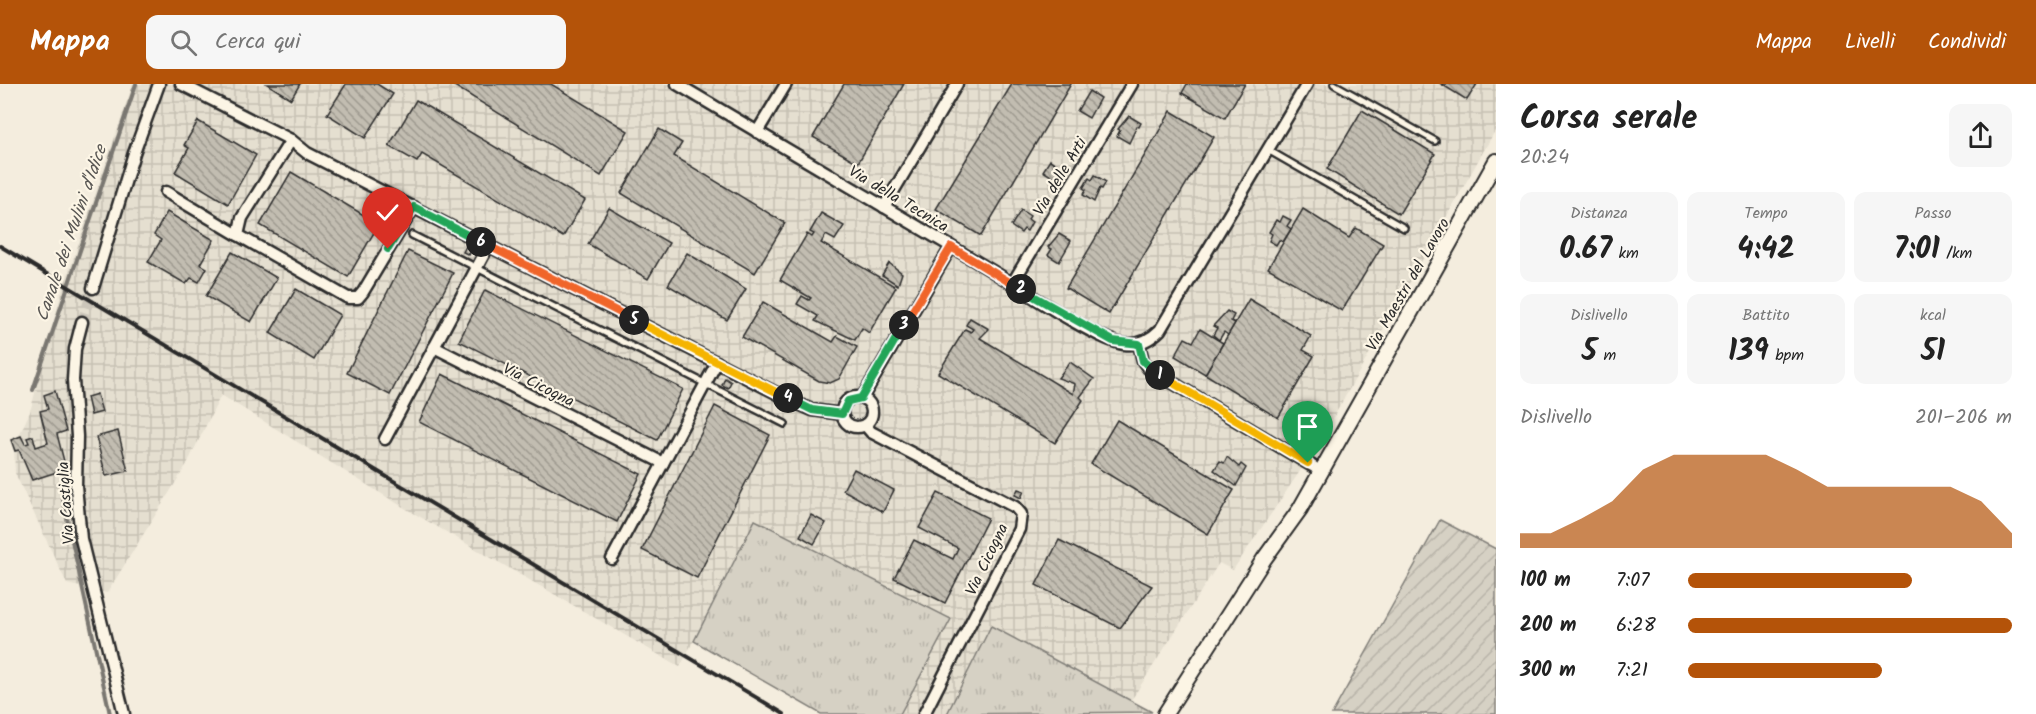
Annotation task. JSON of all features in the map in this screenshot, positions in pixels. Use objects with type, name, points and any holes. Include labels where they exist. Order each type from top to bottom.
[{"type":"street","points":[[93,288],[134,153],[159,84]]},
{"type":"street","name":"Via Cicogna","points":[[181,84],[291,140],[307,153],[717,362],[812,410],[842,414],[850,426],[865,425],[871,432],[1016,507],[1021,514],[1019,529],[924,714]]},
{"type":"street","name":"Via della Tecnica","points":[[677,84],[1012,284],[1113,341],[1139,344]]},
{"type":"street","points":[[757,132],[786,84]]},
{"type":"street","points":[[884,207],[957,84]]},
{"type":"street","name":"Via delle Arti","points":[[1012,284],[1132,84]]},
{"type":"street","points":[[1307,84],[1160,330],[1152,338],[1139,344],[1143,361],[1148,368],[1314,467]]},
{"type":"street","points":[[238,235],[242,218],[291,140]]},
{"type":"street","name":"Via Maestri del Lavoro","points":[[1264,558],[1279,526],[1314,467],[1346,423],[1496,161]]},
{"type":"street","points":[[166,192],[348,298],[358,298],[414,207]]},
{"type":"street","points":[[385,439],[489,245]]},
{"type":"street","points":[[842,414],[848,401],[861,398],[951,247]]},
{"type":"street","name":"Via Castiglia","points":[[82,322],[75,349],[74,380],[77,436],[76,486],[81,539],[124,714]]},
{"type":"street","name":"Via Cicogna","points":[[434,347],[663,463]]},
{"type":"street","points":[[612,559],[717,362]]},
{"type":"street","points":[[861,398],[872,408],[871,418],[865,425]]},
{"type":"street","name":"Via Maestri del Lavoro","points":[[1165,714],[1264,558],[1296,516],[1333,453],[1346,423]]},
{"type":"lane","points":[[1334,84],[1435,141]]},
{"type":"lane","points":[[1268,150],[1404,228]]},
{"type":"lane","points":[[412,235],[785,424]]},
{"type":"shaded area","points":[[133,84],[1496,84],[1496,129],[1319,443],[1233,570],[1219,563],[1130,702],[992,626],[947,714],[900,714],[950,619],[755,521],[680,667],[403,507],[221,395],[187,464],[107,593],[67,584],[15,473],[14,446],[30,412],[60,298]]},
{"type":"green space","points":[[755,520],[951,619],[900,714],[821,714],[694,641]]},
{"type":"green space","points":[[1440,520],[1496,549],[1496,714],[1332,714]]},
{"type":"green space","points":[[991,626],[1152,712],[947,714]]},
{"type":"building","points":[[267,84],[300,84],[291,99]]},
{"type":"building","points":[[346,84],[377,84],[393,94],[365,138],[327,114]]},
{"type":"building","points":[[451,84],[551,84],[628,131],[601,176]]},
{"type":"building","points":[[844,84],[904,84],[858,163],[813,137]]},
{"type":"building","points":[[1012,84],[1071,84],[981,236],[936,209]]},
{"type":"building","points":[[1187,84],[1245,84],[1225,118],[1182,93]]},
{"type":"building","points":[[1441,84],[1477,84],[1467,100]]},
{"type":"building","points":[[1089,91],[1100,98],[1089,118],[1077,111]]},
{"type":"building","points":[[416,100],[585,200],[563,237],[422,154],[417,162],[389,146]]},
{"type":"building","points":[[1362,110],[1435,154],[1399,214],[1327,169]]},
{"type":"building","points":[[1171,111],[1214,137],[1109,314],[1066,288]]},
{"type":"building","points":[[1129,116],[1141,123],[1139,127],[1137,126],[1129,143],[1117,136],[1120,130],[1118,129]]},
{"type":"building","points":[[198,121],[256,155],[228,204],[175,172],[189,148],[184,145]]},
{"type":"building","points":[[659,129],[682,143],[674,156],[785,223],[755,273],[621,193]]},
{"type":"building","points":[[1050,160],[1061,167],[1054,178],[1043,171]]},
{"type":"building","points":[[291,172],[379,224],[348,277],[260,225]]},
{"type":"building","points":[[1095,175],[1106,182],[1102,189],[1100,188],[1094,202],[1083,195],[1086,190],[1083,188],[1089,178],[1092,180]]},
{"type":"building","points":[[609,208],[669,243],[648,279],[588,244]]},
{"type":"building","points":[[1303,209],[1349,238],[1356,228],[1383,244],[1342,311],[1268,268]]},
{"type":"building","points":[[1021,210],[1030,216],[1028,219],[1032,222],[1027,231],[1024,229],[1021,233],[1011,226]]},
{"type":"building","points":[[167,212],[214,240],[200,264],[207,268],[199,282],[191,278],[186,284],[148,262],[161,240],[154,235]]},
{"type":"building","points":[[821,213],[844,226],[835,240],[826,235],[821,243],[896,287],[869,333],[862,328],[855,340],[815,321],[818,316],[797,304],[802,296],[809,300],[811,298],[780,280],[807,234],[812,237],[814,234],[810,232]]},
{"type":"building","points":[[1283,216],[1291,220],[1287,226],[1291,229],[1283,242],[1279,240],[1276,245],[1269,241],[1272,234],[1269,232],[1276,220],[1280,222]]},
{"type":"building","points":[[1059,234],[1071,241],[1059,262],[1048,255],[1052,249],[1048,247]]},
{"type":"building","points":[[466,246],[472,249],[469,255],[463,252]]},
{"type":"building","points":[[408,251],[453,273],[390,395],[347,373]]},
{"type":"building","points":[[232,252],[277,278],[251,322],[206,296]]},
{"type":"building","points":[[687,253],[746,289],[727,320],[668,285]]},
{"type":"building","points":[[889,263],[902,273],[898,285],[882,275]]},
{"type":"building","points":[[296,289],[340,315],[314,360],[270,333]]},
{"type":"building","points":[[485,290],[683,389],[657,440],[459,341]]},
{"type":"building","points":[[1249,299],[1311,336],[1303,350],[1314,356],[1278,418],[1205,374]]},
{"type":"building","points":[[763,302],[833,342],[837,336],[857,347],[839,379],[830,383],[819,381],[742,337]]},
{"type":"building","points":[[1227,311],[1234,315],[1231,321],[1235,323],[1228,335],[1224,332],[1219,340],[1213,335],[1217,328],[1213,326]]},
{"type":"building","points":[[970,318],[989,329],[980,338],[1073,394],[1075,384],[1058,378],[1070,362],[1094,379],[1080,397],[1083,400],[1055,443],[938,373],[965,329],[971,332],[973,329],[966,325]]},
{"type":"building","points":[[1200,329],[1223,343],[1205,374],[1175,356],[1185,338],[1193,342]]},
{"type":"building","points":[[442,374],[641,474],[617,522],[419,422]]},
{"type":"building","points":[[725,378],[731,382],[728,388],[722,385]]},
{"type":"building","points":[[55,391],[66,431],[57,434],[66,469],[32,480],[19,450],[15,451],[11,440],[21,436],[25,444],[29,443],[27,438],[33,436],[36,447],[48,443],[40,411],[48,409],[44,395]]},
{"type":"building","points":[[97,394],[102,412],[91,415],[87,397]]},
{"type":"building","points":[[715,406],[770,435],[697,578],[642,550]]},
{"type":"building","points":[[1117,420],[1234,490],[1208,534],[1091,464]]},
{"type":"building","points":[[118,431],[128,471],[106,476],[96,437]]},
{"type":"building","points":[[1227,457],[1239,467],[1241,464],[1246,468],[1236,486],[1214,470],[1220,461],[1224,463]]},
{"type":"building","points":[[854,469],[894,490],[883,512],[843,490]]},
{"type":"building","points":[[1018,489],[1024,491],[1021,498],[1015,495]]},
{"type":"building","points":[[938,493],[988,518],[945,603],[894,578],[914,540],[953,559],[958,548],[919,528]]},
{"type":"building","points":[[811,515],[826,523],[814,544],[800,536]]},
{"type":"building","points":[[1059,540],[1152,586],[1120,628],[1036,585]]},
{"type":"waterway","name":"Canale dei Mulini d'Idice","points":[[33,390],[136,84]]},
{"type":"waterway","name":"Canale dei Mulini d'Idice","points":[[62,495],[110,714]]},
{"type":"tunnel","points":[[82,322],[93,288]]},
{"type":"railway","points":[[0,246],[784,714]]},
{"type":"route","points":[[388,249],[414,207],[794,402],[812,410],[837,411],[842,414],[844,404],[852,398],[861,398],[951,247],[1113,341],[1139,344],[1143,361],[1148,368],[1308,463]]}]
